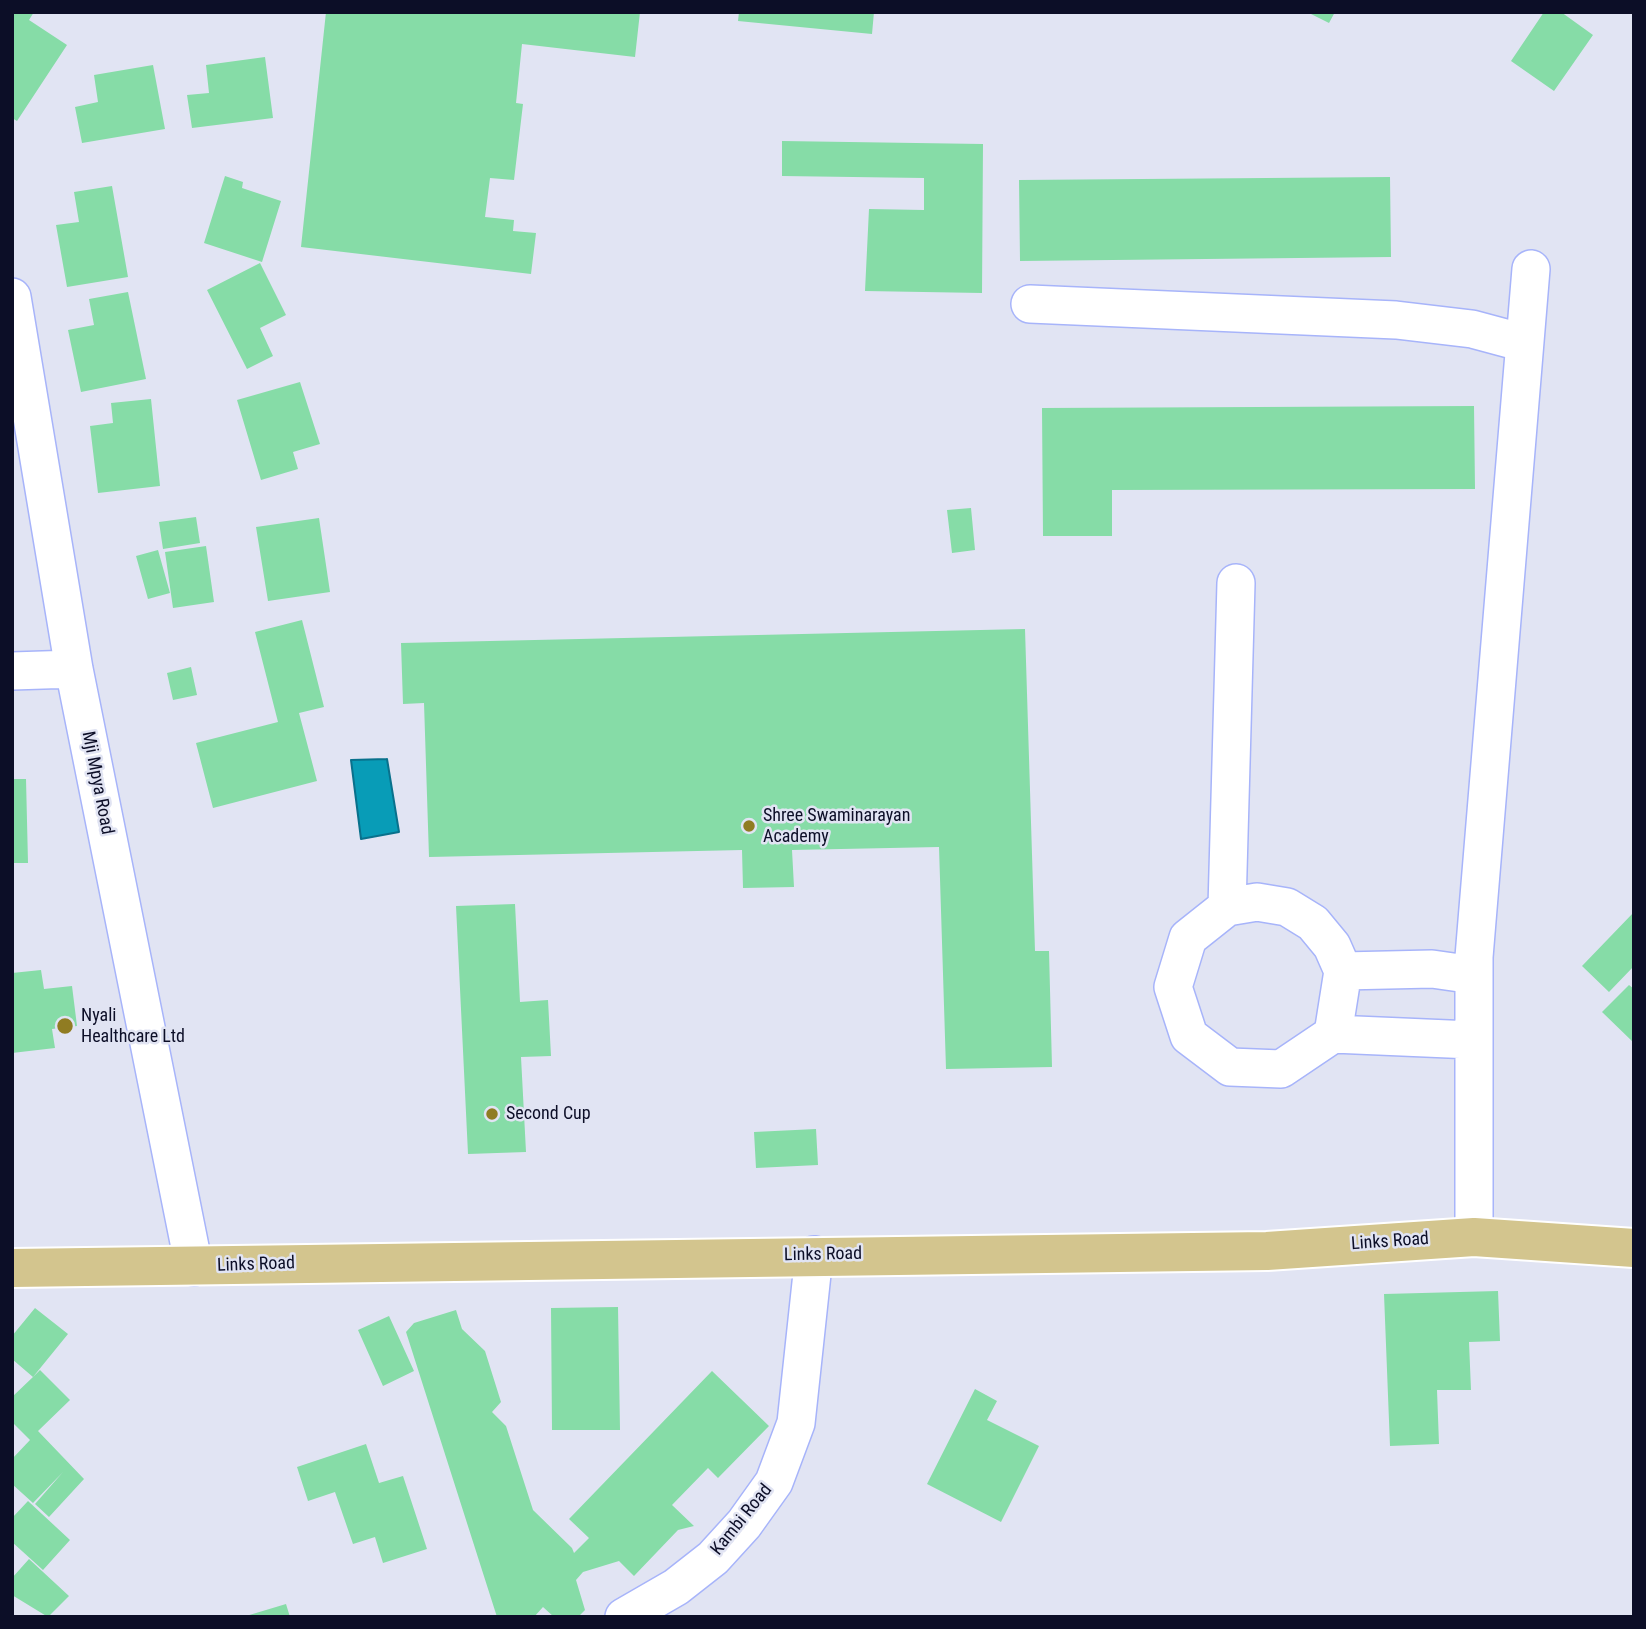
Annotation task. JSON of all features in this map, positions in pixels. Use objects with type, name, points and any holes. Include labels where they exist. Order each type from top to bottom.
[{"type":"main road","name":"Links Road","points":[[12,1268],[194,1268],[814,1255],[1267,1251],[1474,1237],[1634,1248]]},
{"type":"street","points":[[1474,1237],[1474,975],[1531,269]]},
{"type":"street","name":"Mji Mpya Road","points":[[12,297],[74,669],[194,1268]]},
{"type":"street","points":[[1030,304],[1396,320],[1472,329],[1524,343]]},
{"type":"street","points":[[1227,907],[1236,583]]},
{"type":"street","points":[[12,671],[74,669]]},
{"type":"street","points":[[1333,1034],[1343,971],[1332,946],[1313,923],[1287,907],[1258,902],[1227,907],[1188,939],[1173,988],[1189,1036],[1230,1067],[1281,1069],[1333,1034],[1472,1040]]},
{"type":"street","points":[[1343,971],[1432,969],[1474,975]]},
{"type":"street","name":"Kambi Road","points":[[624,1617],[676,1587],[713,1558],[744,1524],[774,1482],[796,1423],[814,1255]]},
{"type":"water","points":[[387,759],[399,832],[361,839],[351,760]]},
{"type":"building","points":[[12,12],[34,12],[29,20],[67,45],[17,121],[12,118]]},
{"type":"building","points":[[326,12],[640,12],[635,57],[522,44],[516,103],[523,104],[514,180],[490,178],[485,217],[514,220],[513,231],[536,233],[531,274],[301,247]]},
{"type":"building","points":[[739,12],[874,12],[872,34],[738,21]]},
{"type":"building","points":[[1307,12],[1335,12],[1329,23]]},
{"type":"building","points":[[1544,12],[1561,12],[1593,35],[1554,91],[1511,61]]},
{"type":"building","points":[[265,57],[273,118],[192,128],[187,95],[209,93],[206,65]]},
{"type":"building","points":[[153,65],[165,129],[82,143],[75,107],[98,102],[94,75]]},
{"type":"building","points":[[782,141],[983,144],[982,293],[865,291],[869,209],[924,210],[924,178],[782,176]]},
{"type":"building","points":[[225,176],[243,182],[242,188],[281,201],[262,262],[204,243]]},
{"type":"building","points":[[1390,177],[1391,257],[1020,261],[1019,180]]},
{"type":"building","points":[[112,186],[128,277],[67,287],[56,225],[79,222],[74,192]]},
{"type":"building","points":[[260,263],[286,315],[260,328],[273,356],[247,369],[207,290]]},
{"type":"building","points":[[128,292],[146,379],[81,392],[68,330],[94,325],[89,299]]},
{"type":"building","points":[[300,382],[320,444],[293,452],[298,469],[261,480],[237,400]]},
{"type":"building","points":[[151,399],[160,486],[98,493],[90,426],[113,423],[111,403]]},
{"type":"building","points":[[1474,406],[1475,489],[1112,490],[1112,536],[1043,536],[1042,408]]},
{"type":"building","points":[[971,508],[975,550],[952,553],[947,510]]},
{"type":"building","points":[[196,517],[200,543],[163,549],[159,522]]},
{"type":"building","points":[[319,518],[330,592],[268,601],[256,527]]},
{"type":"building","points":[[206,546],[214,602],[173,608],[165,552]]},
{"type":"building","points":[[158,550],[170,593],[148,599],[136,556]]},
{"type":"building","points":[[302,620],[324,707],[299,713],[317,781],[213,808],[196,743],[278,722],[255,632]]},
{"type":"building","points":[[1025,629],[1035,951],[1049,951],[1052,1067],[946,1069],[939,847],[792,850],[794,887],[743,888],[742,850],[429,857],[424,703],[403,704],[401,643]]},
{"type":"building","points":[[191,667],[197,695],[173,700],[167,673]]},
{"type":"building","points":[[12,779],[26,779],[28,863],[12,863]]},
{"type":"building","points":[[515,904],[520,1002],[548,1000],[551,1056],[521,1057],[526,1152],[468,1154],[456,906]]},
{"type":"building","points":[[1634,912],[1634,966],[1609,992],[1582,966]]},
{"type":"building","points":[[41,970],[44,989],[72,986],[77,1026],[52,1029],[55,1048],[12,1053],[12,973]]},
{"type":"building","points":[[1629,985],[1634,989],[1634,1043],[1602,1012]]},
{"type":"building","points":[[816,1129],[818,1165],[756,1168],[754,1132]]},
{"type":"building","points":[[1498,1291],[1500,1341],[1469,1342],[1471,1390],[1437,1390],[1439,1444],[1390,1446],[1384,1294]]},
{"type":"building","points":[[618,1307],[620,1430],[552,1430],[551,1308]]},
{"type":"building","points":[[35,1308],[68,1334],[33,1377],[12,1359],[12,1336]]},
{"type":"building","points":[[456,1310],[462,1329],[485,1351],[501,1402],[492,1412],[506,1426],[533,1510],[574,1553],[589,1538],[569,1519],[712,1371],[769,1426],[718,1478],[708,1468],[672,1505],[694,1526],[678,1530],[634,1576],[619,1561],[583,1572],[576,1580],[585,1610],[578,1617],[554,1617],[543,1607],[534,1617],[497,1617],[406,1332],[414,1323]]},
{"type":"building","points":[[389,1316],[414,1371],[383,1386],[358,1330]]},
{"type":"building","points":[[40,1370],[70,1400],[38,1431],[84,1479],[49,1517],[35,1504],[63,1472],[33,1503],[12,1484],[12,1459],[30,1440],[12,1422],[12,1397]]},
{"type":"building","points":[[975,1389],[997,1401],[987,1420],[1039,1446],[1001,1522],[927,1484]]},
{"type":"building","points":[[366,1444],[379,1483],[403,1476],[427,1549],[383,1563],[375,1537],[353,1544],[335,1492],[308,1501],[297,1467]]},
{"type":"building","points":[[28,1501],[70,1540],[43,1570],[12,1542],[12,1518]]},
{"type":"building","points":[[29,1559],[69,1596],[48,1617],[12,1595],[12,1578]]},
{"type":"building","points":[[286,1604],[290,1617],[246,1617],[246,1616]]},
{"type":"place","name":"Shree Swaminarayan Academy","points":[[749,826]]},
{"type":"place","name":"Nyali Healthcare Ltd","points":[[65,1026]]},
{"type":"place","name":"Second Cup","points":[[492,1114]]}]
